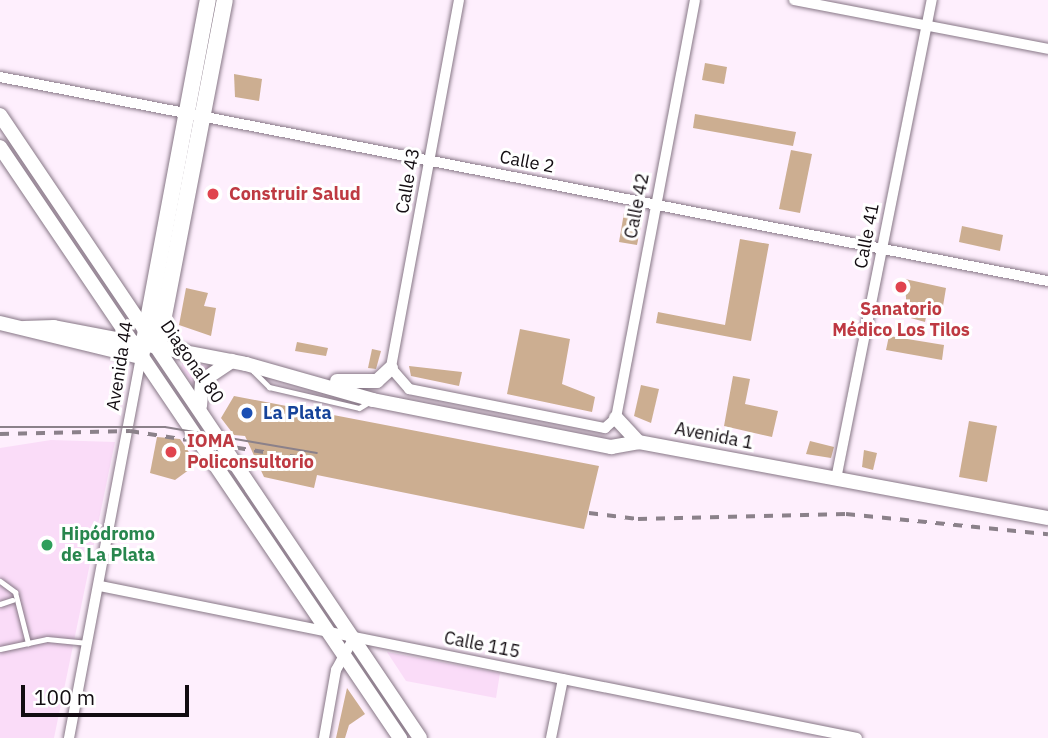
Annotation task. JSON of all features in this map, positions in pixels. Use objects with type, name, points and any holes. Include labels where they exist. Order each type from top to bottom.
[{"type":"main road","name":"Avenida 44","points":[[144,344],[208,0]]},
{"type":"main road","name":"Avenida 44","points":[[144,344],[202,116],[225,0]]},
{"type":"main road","name":"Diagonal 80","points":[[0,115],[328,632],[400,738]]},
{"type":"main road","name":"Diagonal 80","points":[[0,147],[144,344],[200,408],[420,738]]},
{"type":"main road","name":"Avenida 1","points":[[0,323],[24,328],[52,340],[144,344],[239,362],[325,381],[373,400],[611,447],[638,442],[1048,518]]},
{"type":"main road","points":[[200,408],[202,381],[239,362]]},
{"type":"main road","points":[[325,381],[375,382],[391,368]]},
{"type":"main road","points":[[616,418],[638,442]]},
{"type":"street","name":"Calle 43","points":[[391,368],[459,0]]},
{"type":"street","name":"Calle 42","points":[[616,418],[654,204],[695,0]]},
{"type":"street","points":[[794,0],[1048,49]]},
{"type":"street","name":"Calle 41","points":[[836,478],[932,0]]},
{"type":"street","name":"Calle 2","points":[[0,77],[186,109],[202,116],[1048,281]]},
{"type":"street","name":"Avenida 44","points":[[69,738],[144,344]]},
{"type":"street","points":[[391,368],[409,389],[603,428],[616,418]]},
{"type":"street","name":"Calle 115","points":[[100,586],[563,679],[796,732],[857,738]]},
{"type":"street","points":[[324,738],[343,654],[354,637]]},
{"type":"street","points":[[551,738],[563,679]]},
{"type":"lane","name":"Avenida 1","points":[[239,362],[269,387],[359,408],[373,400]]},
{"type":"lane","points":[[0,581],[12,586],[12,600],[28,643]]},
{"type":"lane","points":[[0,604],[12,600]]},
{"type":"lane","points":[[0,649],[28,643],[88,643]]},
{"type":"shaded area","points":[[183,361],[214,367],[193,385],[181,368]]},
{"type":"shaded area","name":"Hipódromo de La Plata","points":[[51,440],[115,442],[54,738],[0,738],[0,448]]},
{"type":"shaded area","points":[[387,652],[500,673],[496,698],[406,681]]},
{"type":"building","points":[[705,63],[727,67],[724,84],[702,80]]},
{"type":"building","points":[[234,74],[262,79],[259,101],[235,97]]},
{"type":"building","points":[[695,114],[796,132],[793,146],[693,128]]},
{"type":"building","points":[[791,150],[812,154],[800,213],[779,209]]},
{"type":"building","points":[[624,213],[642,220],[637,245],[619,242]]},
{"type":"building","points":[[962,226],[1003,235],[1000,251],[959,242]]},
{"type":"building","points":[[740,239],[769,244],[751,341],[656,323],[658,312],[725,325]]},
{"type":"building","points":[[905,279],[946,288],[943,306],[929,303],[925,322],[907,317]]},
{"type":"building","points":[[186,288],[208,293],[204,306],[216,308],[211,336],[179,325]]},
{"type":"building","points":[[520,329],[570,339],[562,384],[595,397],[592,412],[507,394]]},
{"type":"building","points":[[889,336],[944,345],[942,360],[886,350]]},
{"type":"building","points":[[297,342],[328,348],[326,356],[295,351]]},
{"type":"building","points":[[372,349],[381,351],[376,369],[368,368]]},
{"type":"building","points":[[409,366],[462,372],[459,386],[411,376]]},
{"type":"building","points":[[733,376],[750,379],[745,404],[778,411],[772,437],[724,426]]},
{"type":"building","points":[[641,385],[659,389],[651,423],[634,416]]},
{"type":"building","points":[[234,396],[599,466],[584,529],[317,475],[314,488],[264,477],[245,436],[234,435],[221,418]]},
{"type":"building","points":[[969,421],[997,426],[987,482],[959,477]]},
{"type":"building","name":"IOMA Policonsultorio","points":[[157,437],[180,439],[197,464],[175,480],[150,473]]},
{"type":"building","points":[[810,441],[834,447],[831,458],[806,454]]},
{"type":"building","points":[[864,450],[877,453],[873,470],[862,467]]},
{"type":"building","points":[[347,688],[365,714],[349,725],[345,738],[336,738]]},
{"type":"tram line","points":[[0,427],[165,427],[317,453]]},
{"type":"railway","points":[[0,434],[130,431],[315,460]]},
{"type":"railway","points":[[589,513],[638,519],[846,514],[1048,534]]},
{"type":"place","name":"Construir Salud","points":[[213,194]]},
{"type":"place","name":"Sanatorio Médico Los Tilos","points":[[901,287]]},
{"type":"place","name":"La Plata","points":[[247,413]]},
{"type":"place","name":"IOMA Policonsultorio","points":[[171,452]]},
{"type":"place","name":"Hipódromo de La Plata","points":[[47,545]]}]
